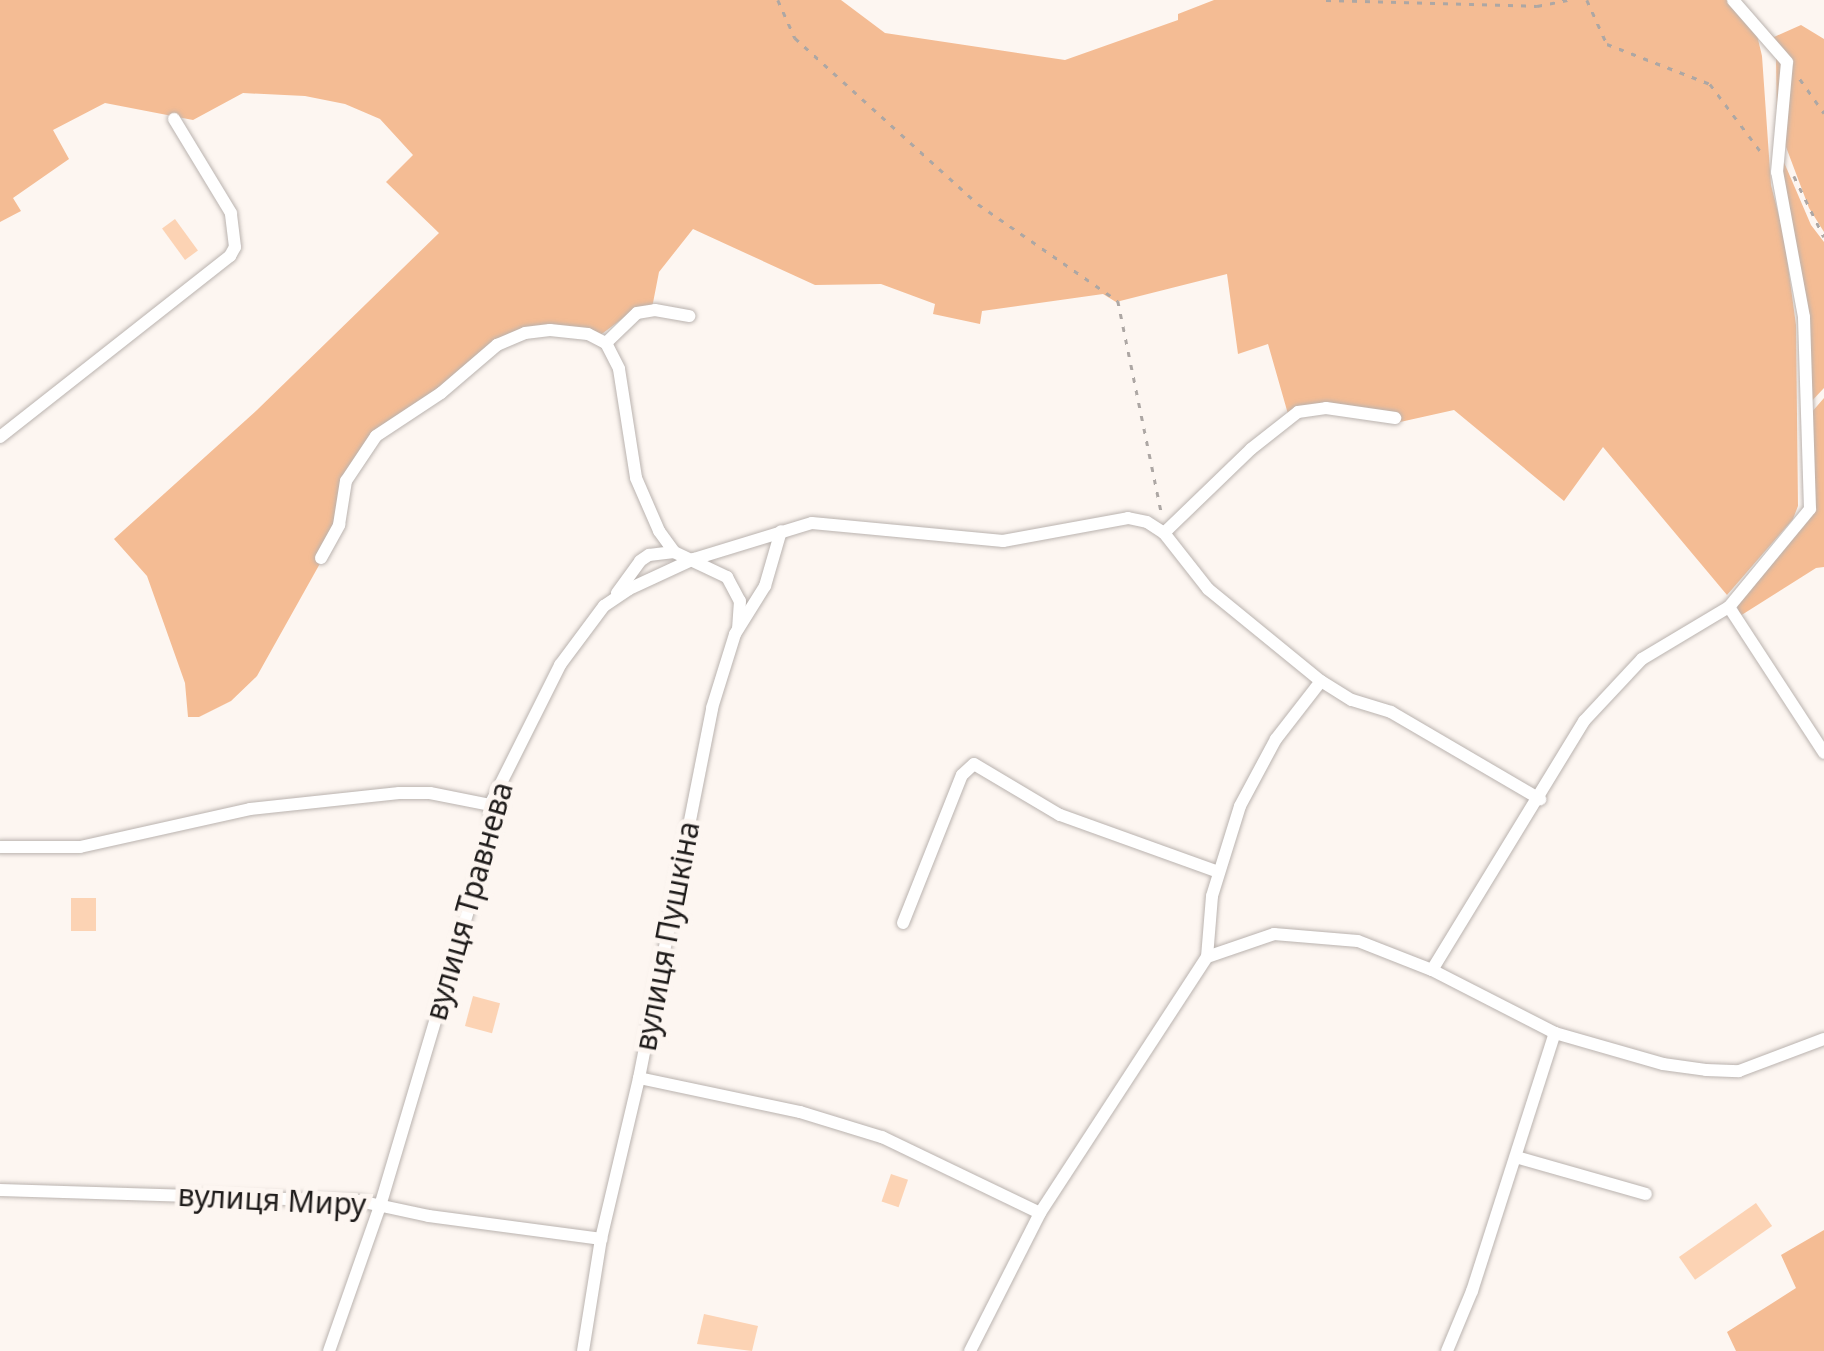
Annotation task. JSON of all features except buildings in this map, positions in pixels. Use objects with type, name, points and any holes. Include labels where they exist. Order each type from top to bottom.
[{"type":"street","points":[[1432,970],[1584,721],[1612,688],[1669,638],[1729,606],[1810,509],[1804,317],[1783,169],[1787,62],[1733,0]]},
{"type":"street","points":[[0,437],[230,256],[235,247],[231,213],[174,118]]},
{"type":"street","points":[[606,343],[636,313],[654,310],[690,316]]},
{"type":"street","points":[[321,558],[339,525],[346,481],[376,436],[441,393],[508,338],[550,330],[588,334],[606,343],[619,369],[636,478],[659,532],[674,552]]},
{"type":"street","points":[[1395,418],[1326,408],[1298,412],[1251,449],[1164,533],[1208,589],[1321,681],[1352,700],[1391,712],[1540,798]]},
{"type":"street","name":"вулиця Травнева","points":[[330,1351],[380,1206],[492,831],[490,805],[560,665],[613,599],[694,559],[812,523],[854,524],[1003,542],[1128,518],[1147,522],[1164,533]]},
{"type":"street","name":"вулиця Пушкіна","points":[[583,1351],[601,1239],[639,1078],[712,708],[738,628],[765,586],[781,531]]},
{"type":"street","points":[[613,599],[649,554],[674,552],[714,567],[736,589],[740,601],[738,628]]},
{"type":"street","points":[[1729,606],[1824,753]]},
{"type":"street","points":[[970,1351],[1040,1213],[1207,958],[1218,872],[1240,806],[1258,771],[1321,681]]},
{"type":"street","points":[[903,923],[962,774],[974,764],[1060,815],[1218,872]]},
{"type":"street","points":[[0,848],[80,846],[250,808],[399,793],[430,793],[490,805]]},
{"type":"street","points":[[1207,958],[1290,933],[1358,941],[1432,970],[1555,1033],[1663,1064],[1738,1071],[1824,1039]]},
{"type":"street","points":[[1447,1351],[1472,1290],[1555,1033]]},
{"type":"street","points":[[639,1078],[800,1112],[882,1136],[1040,1213]]},
{"type":"street","points":[[1516,1156],[1646,1194]]},
{"type":"street","name":"вулиця Миру","points":[[0,1190],[359,1201],[601,1239]]},
{"type":"path","points":[[778,0],[795,38],[978,204],[1118,301],[1164,533]]},
{"type":"path","points":[[1326,0],[1536,6],[1567,0]]},
{"type":"path","points":[[1587,0],[1607,44],[1710,84],[1783,169],[1824,237]]},
{"type":"path","points":[[1787,62],[1824,113]]},
{"type":"shaded area","points":[[0,0],[841,0],[885,33],[1065,60],[1178,20],[1178,14],[1214,0],[1727,0],[1757,35],[1762,56],[1771,185],[1784,236],[1796,325],[1798,506],[1793,519],[1727,595],[1603,447],[1564,501],[1454,410],[1400,422],[1395,414],[1288,414],[1268,344],[1238,354],[1227,274],[1116,302],[1103,294],[982,311],[980,324],[933,314],[935,304],[881,284],[815,285],[693,229],[659,272],[652,308],[630,313],[595,339],[550,333],[510,341],[379,437],[345,491],[341,526],[257,676],[231,701],[199,717],[188,717],[185,683],[147,576],[114,539],[257,410],[439,233],[386,182],[413,155],[380,119],[345,104],[305,96],[243,93],[193,120],[105,103],[53,130],[69,159],[13,198],[21,211],[0,222]]},
{"type":"shaded area","points":[[1801,25],[1824,39],[1824,232],[1809,208],[1777,123],[1776,58],[1767,30],[1774,37]]},
{"type":"shaded area","points":[[1780,153],[1811,225],[1824,242],[1824,388],[1809,404]]},
{"type":"shaded area","points":[[1824,398],[1824,567],[1816,568],[1740,616],[1737,606],[1813,514],[1811,413]]},
{"type":"shaded area","points":[[1824,1230],[1824,1351],[1736,1351],[1727,1332],[1796,1288],[1781,1255]]}]
